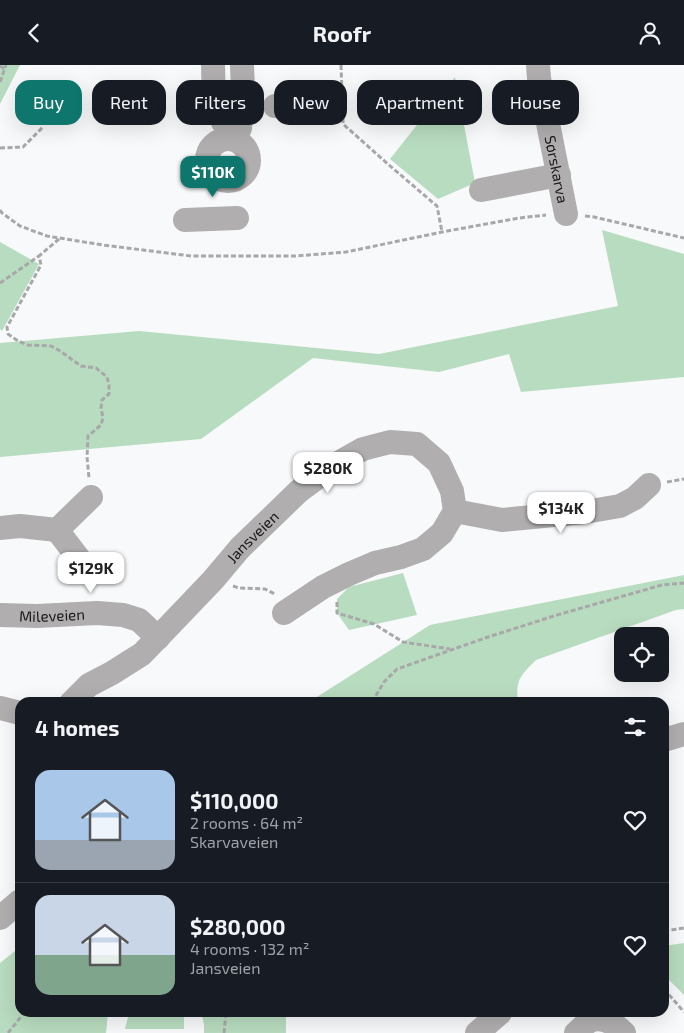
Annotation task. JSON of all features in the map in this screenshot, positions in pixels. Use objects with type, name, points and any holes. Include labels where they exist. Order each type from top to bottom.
[{"type":"street","points":[[213,65],[214,103],[223,122],[238,134],[243,113],[242,65]]},
{"type":"street","name":"Sørskarva","points":[[538,65],[566,214]]},
{"type":"street","points":[[481,190],[559,175]]},
{"type":"street","points":[[185,220],[237,218]]},
{"type":"street","name":"Jansveien","points":[[77,697],[89,685],[142,654],[213,580],[240,548],[298,491],[333,466],[363,449],[390,442],[417,444],[439,463],[452,491],[455,511]]},
{"type":"street","points":[[297,605],[323,587],[375,563],[401,557],[423,549],[442,533],[455,511],[502,520],[584,512],[620,506],[635,498],[649,485]]},
{"type":"street","points":[[57,530],[91,497]]},
{"type":"street","points":[[0,528],[20,526],[57,530],[80,560]]},
{"type":"street","name":"Mileveien","points":[[0,615],[38,616],[97,613],[123,615],[139,620],[158,638]]},
{"type":"street","points":[[0,709],[15,712]]},
{"type":"street","points":[[669,738],[684,734]]},
{"type":"street","points":[[0,918],[15,905]]},
{"type":"street","points":[[476,1033],[495,1017]]},
{"type":"street","points":[[576,1033],[589,1022],[600,1019],[612,1023],[624,1033]]},
{"type":"path","points":[[340,80],[342,65]]},
{"type":"path","points":[[0,67],[6,67],[0,82]]},
{"type":"path","points":[[344,125],[437,206],[442,232]]},
{"type":"path","points":[[0,148],[23,147],[43,127]]},
{"type":"path","points":[[0,210],[20,226],[47,236],[191,257],[295,257],[346,252],[518,218],[566,214],[594,217],[684,238]]},
{"type":"path","points":[[0,283],[39,256],[60,238]]},
{"type":"path","points":[[39,256],[41,265],[8,327],[8,334],[28,345],[51,346],[81,366],[96,368],[107,377],[109,393],[102,400],[101,408],[104,418],[101,425],[88,436],[86,457],[91,497]]},
{"type":"path","points":[[213,580],[239,588],[265,589],[297,605],[337,599],[337,613],[374,624],[403,642],[451,650]]},
{"type":"path","points":[[375,697],[384,682],[397,669],[485,637],[557,615],[662,585],[684,583]]},
{"type":"path","points":[[669,930],[684,928]]},
{"type":"path","points":[[669,995],[684,1012]]},
{"type":"path","points":[[8,1033],[21,1017]]},
{"type":"path","points":[[224,1033],[226,1017]]},
{"type":"green space","points":[[0,65],[20,65],[0,104]]},
{"type":"green space","points":[[417,125],[464,125],[475,183],[438,199],[390,159]]},
{"type":"green space","points":[[602,230],[684,254],[684,377],[521,392],[509,354],[439,372],[313,358],[201,439],[0,457],[0,343],[139,331],[379,354],[618,306]]},
{"type":"green space","points":[[0,242],[39,264],[2,331],[0,329]]},
{"type":"green space","points":[[403,573],[417,615],[349,630],[337,613],[337,599],[349,587]]},
{"type":"green space","points":[[684,575],[684,609],[676,610],[628,627],[614,627],[614,632],[536,660],[520,678],[517,688],[517,697],[317,697],[430,625]]},
{"type":"green space","points":[[684,943],[684,995],[669,980],[669,945]]},
{"type":"green space","points":[[15,951],[15,1017],[108,1017],[106,1033],[0,1033],[0,963]]},
{"type":"green space","points":[[128,1017],[184,1017],[184,1029],[125,1029]]},
{"type":"green space","points":[[202,1017],[286,1017],[286,1033],[204,1033]]}]
